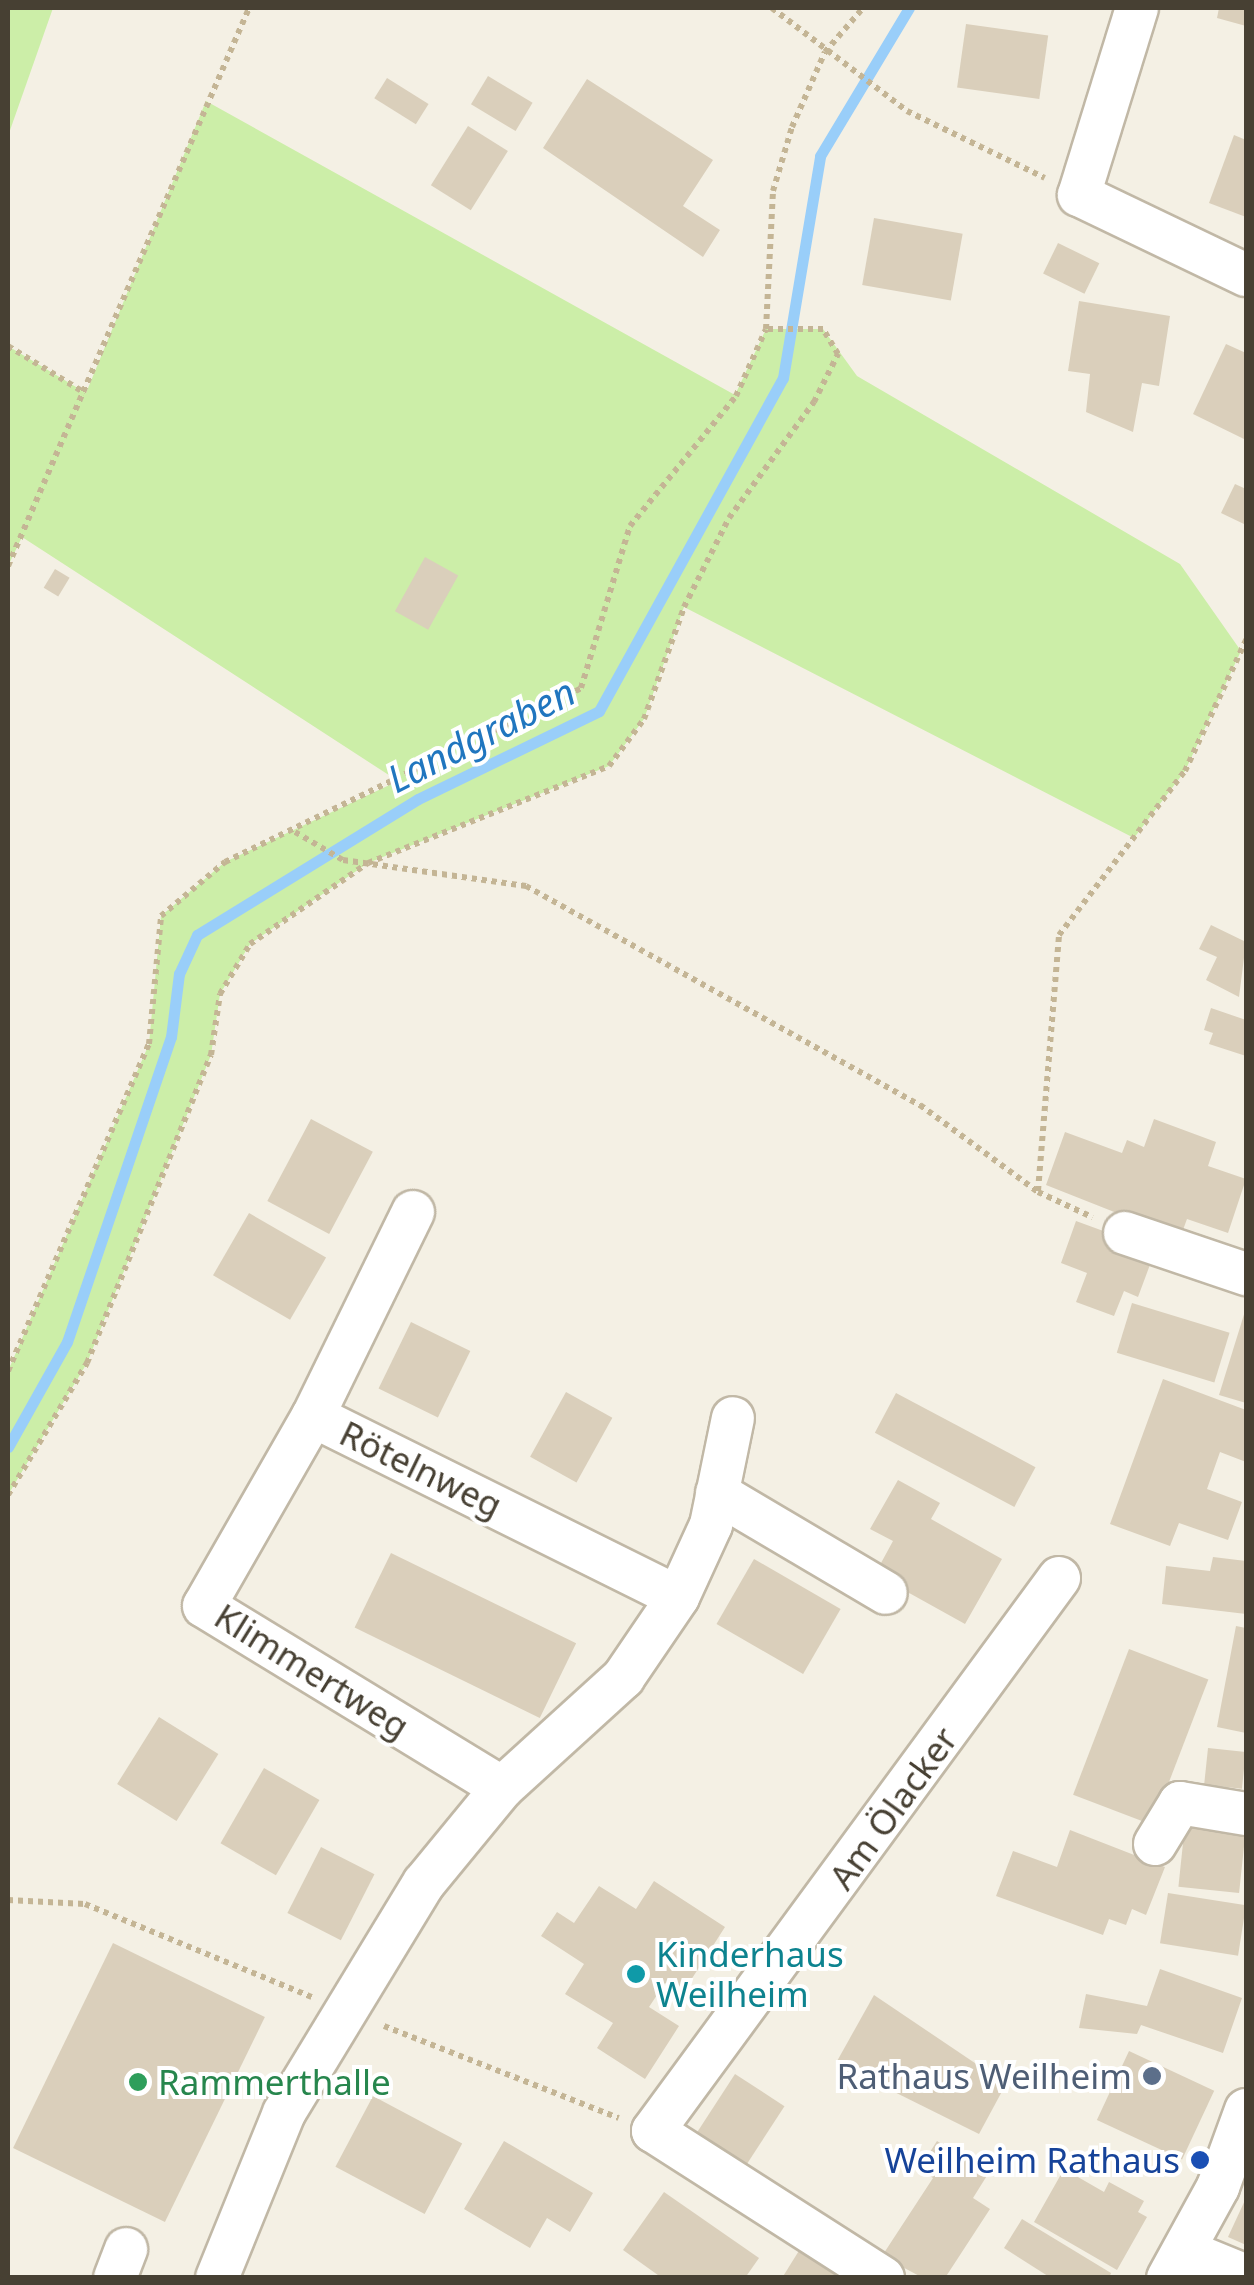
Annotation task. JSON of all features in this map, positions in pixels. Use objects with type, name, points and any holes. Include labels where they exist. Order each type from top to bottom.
[{"type":"street","points":[[1137,8],[1079,195],[1246,274]]},
{"type":"street","name":"Rötelnweg","points":[[413,1212],[313,1416],[678,1597]]},
{"type":"street","points":[[1125,1233],[1246,1274]]},
{"type":"street","name":"Klimmertweg","points":[[313,1416],[204,1606],[502,1788]]},
{"type":"street","points":[[217,2278],[284,2113],[350,2012],[424,1883],[502,1788],[623,1678],[678,1597],[718,1493],[733,1418]]},
{"type":"street","points":[[718,1493],[886,1593]]},
{"type":"street","name":"Am Ölacker","points":[[653,2132],[1059,1578]]},
{"type":"street","points":[[1155,1844],[1180,1804],[1246,1814]]},
{"type":"street","points":[[1246,2110],[1177,2264],[1246,2276]]},
{"type":"street","points":[[653,2132],[883,2278]]},
{"type":"path","points":[[8,566],[250,8]]},
{"type":"path","points":[[772,8],[908,111],[1079,195]]},
{"type":"path","points":[[8,1370],[148,1044],[161,916],[225,862],[294,832],[581,688],[630,526],[736,396],[766,329],[773,190],[826,52],[864,8]]},
{"type":"path","points":[[8,1495],[87,1364],[210,1055],[220,994],[250,944],[368,863],[610,766],[644,719],[684,607],[729,518],[814,402],[838,354],[823,329],[784,323],[766,329]]},
{"type":"path","points":[[8,346],[86,393]]},
{"type":"path","points":[[1038,1192],[1060,935],[1185,771],[1246,640]]},
{"type":"path","points":[[294,832],[342,860],[526,886],[920,1106],[1038,1192],[1125,1233]]},
{"type":"path","points":[[8,1900],[85,1904],[653,2132]]},
{"type":"green space","points":[[8,8],[53,8],[8,136]]},
{"type":"green space","points":[[206,101],[735,395],[766,329],[823,329],[857,376],[1180,564],[1241,651],[1185,771],[1134,838],[684,607],[644,719],[609,766],[368,863],[250,944],[220,994],[211,1055],[87,1363],[8,1495],[8,1371],[149,1044],[161,916],[225,862],[398,781],[22,537],[8,566],[8,346],[86,393]]},
{"type":"building","points":[[1219,8],[1246,8],[1246,26],[1217,18]]},
{"type":"building","points":[[966,24],[1048,36],[1039,99],[957,87]]},
{"type":"building","points":[[488,76],[533,103],[516,131],[471,104]]},
{"type":"building","points":[[387,78],[429,104],[416,124],[374,98]]},
{"type":"building","points":[[587,79],[713,160],[683,206],[720,230],[703,257],[543,148]]},
{"type":"building","points":[[468,126],[508,151],[471,210],[431,185]]},
{"type":"building","points":[[1234,135],[1246,140],[1246,217],[1209,203]]},
{"type":"building","points":[[874,218],[963,234],[951,301],[862,285]]},
{"type":"building","points":[[1058,243],[1099,263],[1084,294],[1043,274]]},
{"type":"building","points":[[1079,301],[1170,316],[1159,386],[1142,383],[1133,432],[1086,412],[1090,374],[1068,371]]},
{"type":"building","points":[[1226,344],[1246,353],[1246,440],[1193,414]]},
{"type":"building","points":[[1235,484],[1246,489],[1246,525],[1221,513]]},
{"type":"building","points":[[425,557],[458,575],[428,630],[395,611]]},
{"type":"building","points":[[55,569],[70,578],[58,597],[44,588]]},
{"type":"building","points":[[1211,925],[1246,942],[1239,997],[1206,980],[1217,957],[1199,949]]},
{"type":"building","points":[[1211,1008],[1246,1020],[1246,1056],[1209,1044],[1213,1033],[1204,1030]]},
{"type":"building","points":[[311,1119],[373,1152],[329,1234],[267,1201]]},
{"type":"building","points":[[1154,1119],[1216,1142],[1208,1166],[1246,1179],[1228,1233],[1187,1219],[1180,1238],[1046,1185],[1065,1132],[1122,1153],[1127,1140],[1144,1147]]},
{"type":"building","points":[[249,1213],[326,1258],[290,1320],[213,1275]]},
{"type":"building","points":[[1076,1221],[1117,1236],[1151,1262],[1138,1297],[1124,1291],[1114,1316],[1076,1302],[1087,1273],[1061,1263]]},
{"type":"building","points":[[1132,1303],[1230,1333],[1214,1383],[1117,1353]]},
{"type":"building","points":[[1246,1308],[1246,1403],[1219,1395]]},
{"type":"building","points":[[411,1322],[470,1351],[438,1417],[379,1389]]},
{"type":"building","points":[[1163,1379],[1246,1410],[1246,1462],[1220,1452],[1207,1489],[1242,1502],[1228,1540],[1179,1523],[1170,1546],[1110,1524]]},
{"type":"building","points":[[566,1392],[612,1418],[576,1482],[530,1457]]},
{"type":"building","points":[[896,1393],[1036,1467],[1014,1507],[875,1433]]},
{"type":"building","points":[[898,1480],[940,1503],[931,1519],[1002,1559],[965,1624],[875,1574],[893,1541],[870,1529]]},
{"type":"building","points":[[391,1553],[576,1643],[540,1718],[355,1628]]},
{"type":"building","points":[[1213,1557],[1246,1561],[1246,1614],[1162,1604],[1166,1566],[1210,1571]]},
{"type":"building","points":[[754,1559],[841,1609],[803,1674],[716,1624]]},
{"type":"building","points":[[1236,1626],[1246,1628],[1246,1733],[1217,1727]]},
{"type":"building","points":[[1129,1649],[1208,1679],[1152,1825],[1073,1795]]},
{"type":"building","points":[[159,1717],[218,1754],[176,1821],[117,1784]]},
{"type":"building","points":[[1208,1748],[1246,1752],[1242,1789],[1204,1785]]},
{"type":"building","points":[[264,1768],[319,1800],[276,1875],[220,1843]]},
{"type":"building","points":[[1185,1824],[1246,1830],[1239,1893],[1178,1887]]},
{"type":"building","points":[[1070,1830],[1165,1867],[1146,1915],[1132,1909],[1126,1925],[1109,1919],[1103,1935],[996,1896],[1013,1851],[1057,1867]]},
{"type":"building","points":[[321,1847],[374,1874],[341,1940],[287,1913]]},
{"type":"building","name":"Kinderhaus Weilheim","points":[[654,1881],[725,1927],[682,1994],[665,1983],[649,2007],[679,2026],[645,2079],[597,2048],[613,2023],[565,1994],[584,1964],[541,1936],[557,1912],[574,1923],[599,1886],[636,1909]]},
{"type":"building","points":[[1168,1893],[1246,1905],[1238,1956],[1160,1943]]},
{"type":"building","name":"Rammerthalle","points":[[113,1943],[265,2017],[165,2222],[13,2148]]},
{"type":"building","points":[[1160,1969],[1242,1998],[1223,2053],[1141,2025],[1137,2034],[1079,2028],[1086,1994],[1147,2006]]},
{"type":"building","points":[[874,1995],[1006,2084],[979,2134],[836,2063]]},
{"type":"building","points":[[1129,2051],[1214,2091],[1182,2160],[1097,2120]]},
{"type":"building","points":[[735,2074],[784,2106],[743,2171],[693,2139]]},
{"type":"building","points":[[373,2096],[462,2143],[425,2214],[335,2167]]},
{"type":"building","points":[[504,2141],[593,2193],[570,2232],[547,2218],[530,2248],[464,2209]]},
{"type":"building","points":[[937,2141],[988,2174],[973,2198],[990,2209],[945,2278],[923,2278],[882,2256],[933,2178],[919,2169]]},
{"type":"building","points":[[1064,2169],[1104,2192],[1109,2182],[1144,2201],[1138,2212],[1147,2217],[1117,2270],[1034,2222]]},
{"type":"building","points":[[664,2192],[759,2258],[745,2278],[662,2278],[623,2250]]},
{"type":"building","points":[[1246,2198],[1246,2245],[1228,2237]]},
{"type":"building","points":[[1022,2219],[1111,2273],[1109,2278],[1051,2278],[1004,2248]]},
{"type":"building","points":[[805,2241],[862,2278],[782,2278]]},
{"type":"waterway","name":"Landgraben","points":[[8,1447],[67,1342],[171,1037],[179,974],[197,935],[418,799],[599,711],[783,378],[820,156],[909,8]]},
{"type":"place","name":"Kinderhaus Weilheim","points":[[636,1974]]},
{"type":"place","name":"Rathaus Weilheim","points":[[1152,2076]]},
{"type":"place","name":"Rammerthalle","points":[[138,2082]]},
{"type":"place","name":"Weilheim Rathaus","points":[[1200,2160]]}]
